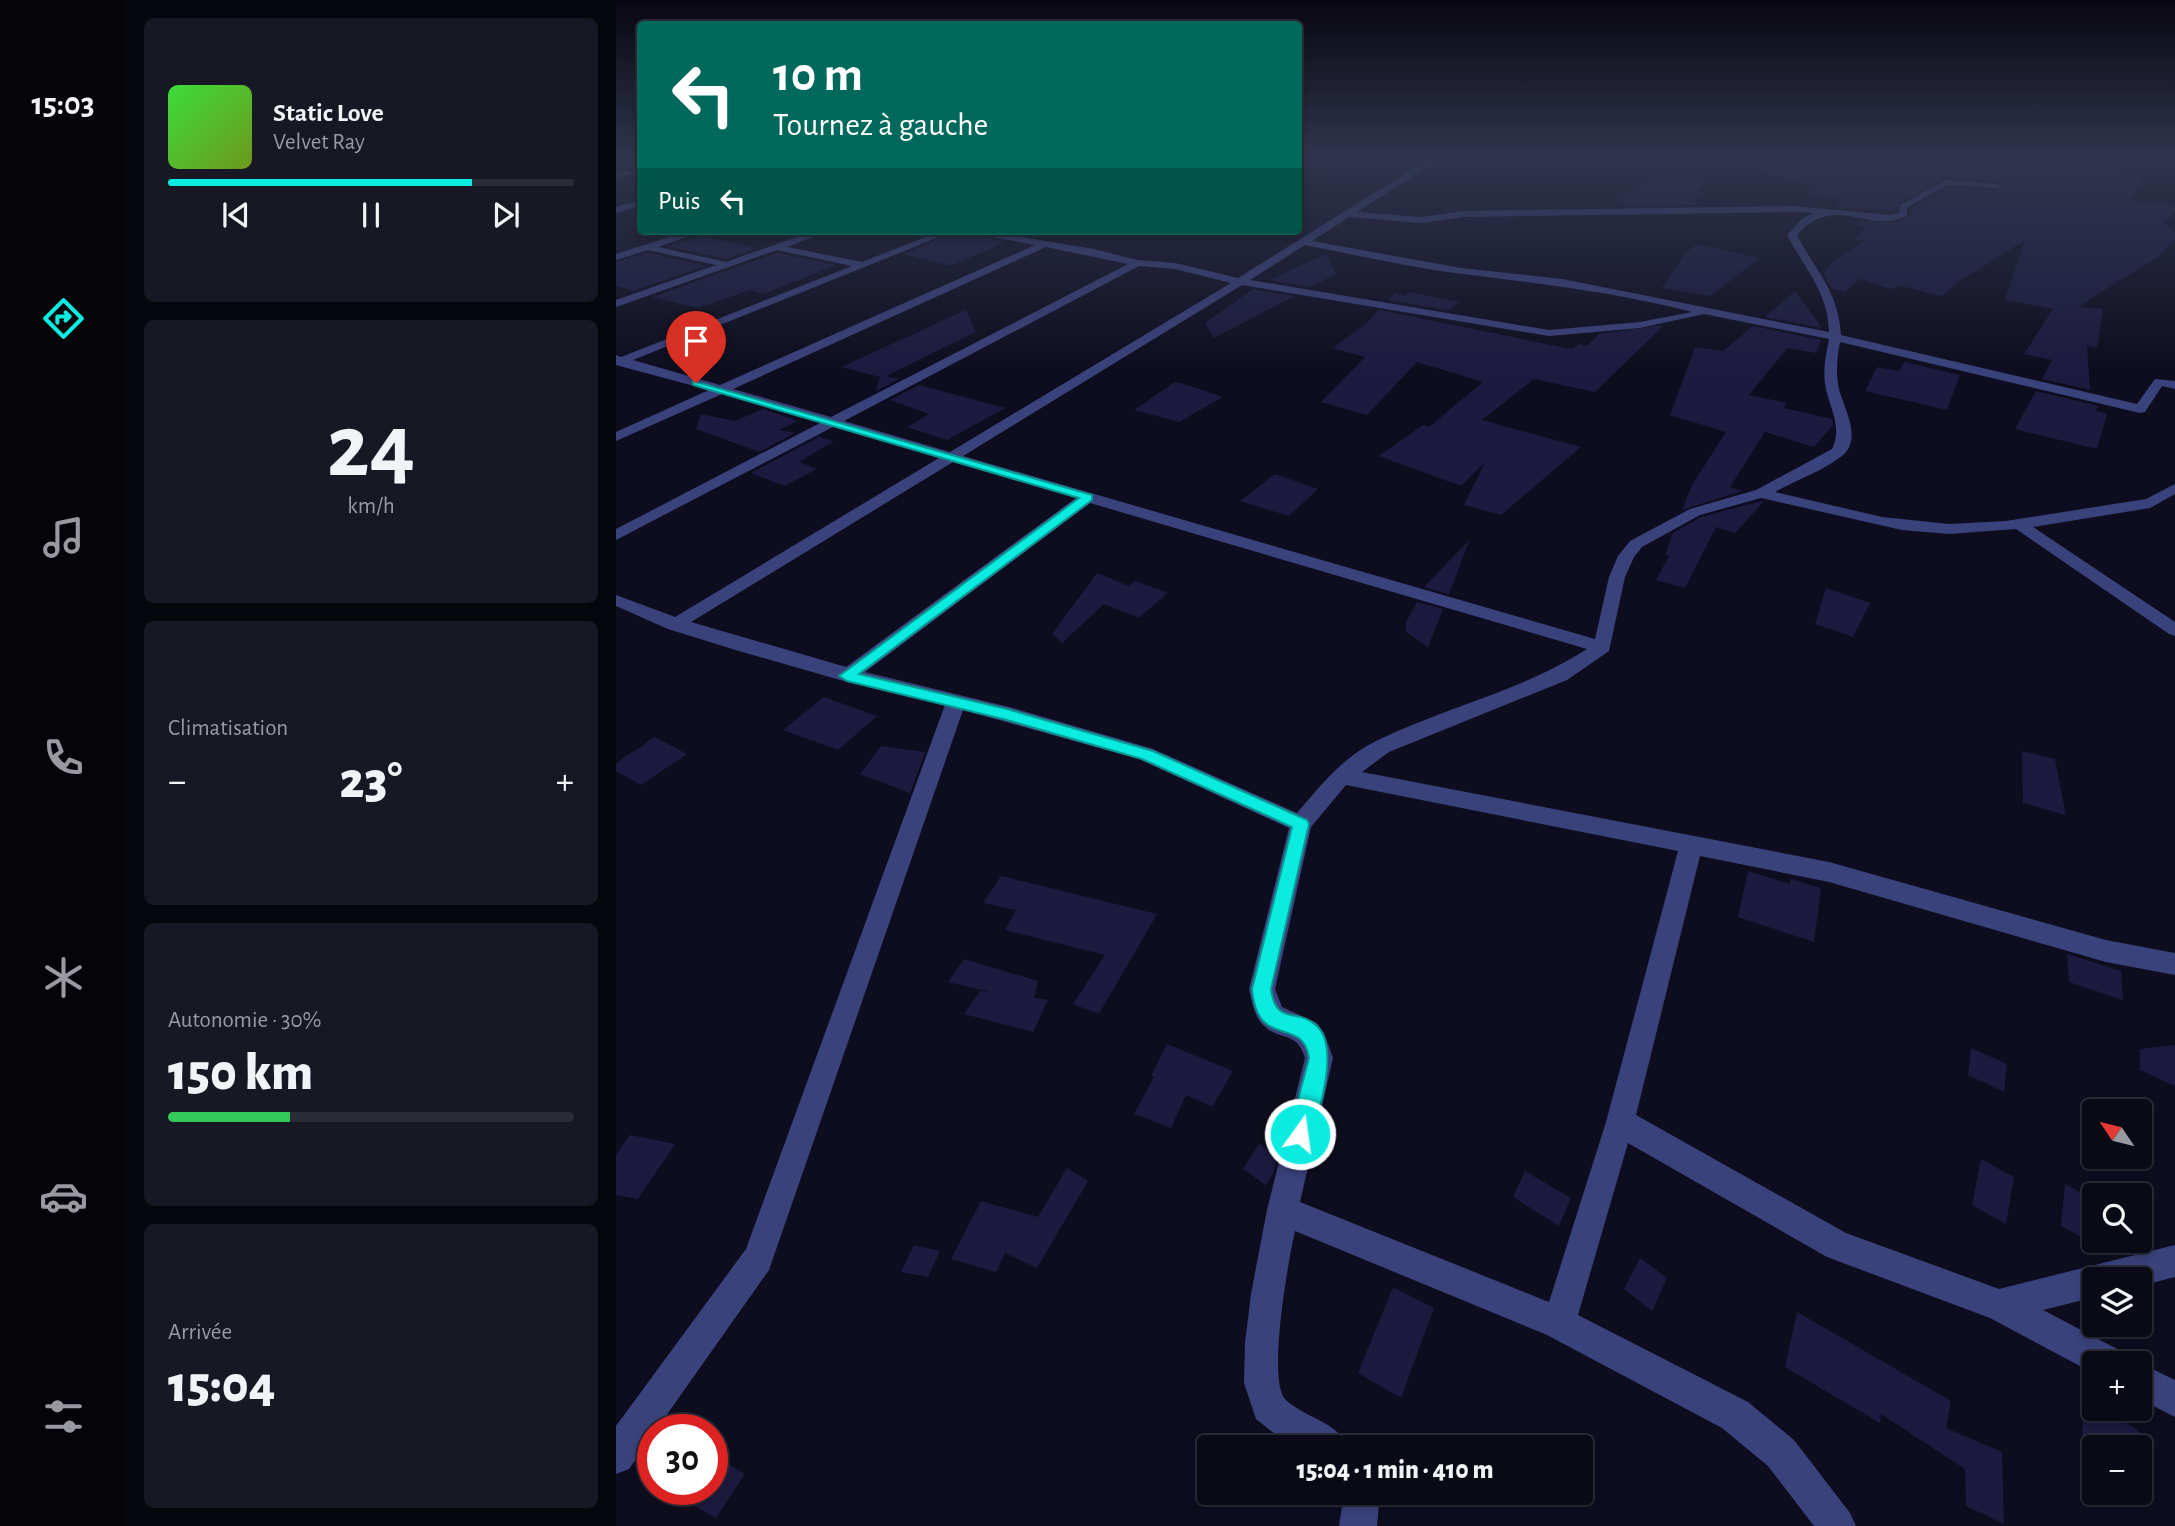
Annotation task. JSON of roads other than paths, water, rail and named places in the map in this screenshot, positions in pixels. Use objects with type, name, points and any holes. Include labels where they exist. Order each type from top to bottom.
[{"type":"street","points":[[674,625],[1325,228]]},
{"type":"street","points":[[1311,1435],[1268,1409],[1260,1389],[1260,1360],[1282,1210],[1319,1058],[1317,1042],[1309,1032],[1271,1018],[1264,1008],[1262,989],[1301,824],[1342,776],[1382,747],[1560,674],[1602,647],[1617,577],[1626,556],[1636,544],[1695,512],[1761,492],[1838,452],[1845,437],[1841,412],[1832,387],[1830,363],[1835,337],[1834,314],[1820,278],[1806,261],[1792,235],[1796,228]]},
{"type":"street","points":[[616,257],[686,235]]},
{"type":"street","points":[[616,304],[812,235]]},
{"type":"street","points":[[618,361],[939,235]]},
{"type":"street","points":[[987,235],[1094,252],[1137,263],[1175,266],[1240,282],[1549,332],[1640,325],[1677,316],[1719,313]]},
{"type":"street","points":[[1303,242],[1461,271],[1562,282],[1719,313],[1835,337],[2140,409],[2159,382],[2175,385]]},
{"type":"street","points":[[616,438],[1043,246]]},
{"type":"street","points":[[648,247],[727,265]]},
{"type":"street","points":[[777,247],[862,265]]},
{"type":"street","points":[[616,535],[1137,263]]},
{"type":"street","points":[[618,361],[1602,647]]},
{"type":"street","points":[[1761,492],[1882,522],[1923,528],[1972,529],[2150,503],[2175,488]]},
{"type":"street","points":[[847,676],[1088,497]]},
{"type":"street","points":[[2016,522],[2175,629]]},
{"type":"street","points":[[616,600],[674,625],[847,676],[956,702],[1147,755],[1301,824]]},
{"type":"street","points":[[616,1456],[758,1258],[956,702]]},
{"type":"street","points":[[1342,776],[1829,872],[2106,951],[2175,964]]},
{"type":"street","points":[[1559,1323],[1620,1122],[1691,845]]},
{"type":"street","points":[[1620,1122],[1838,1246],[1999,1305],[2086,1351]]},
{"type":"street","points":[[1282,1210],[1559,1323],[1735,1415],[1781,1454],[1837,1526]]},
{"type":"street","points":[[2151,1267],[2175,1261]]},
{"type":"street","points":[[1999,1305],[2082,1284]]},
{"type":"street","points":[[2152,1387],[2175,1399]]},
{"type":"street","points":[[1358,1526],[1361,1505]]}]
